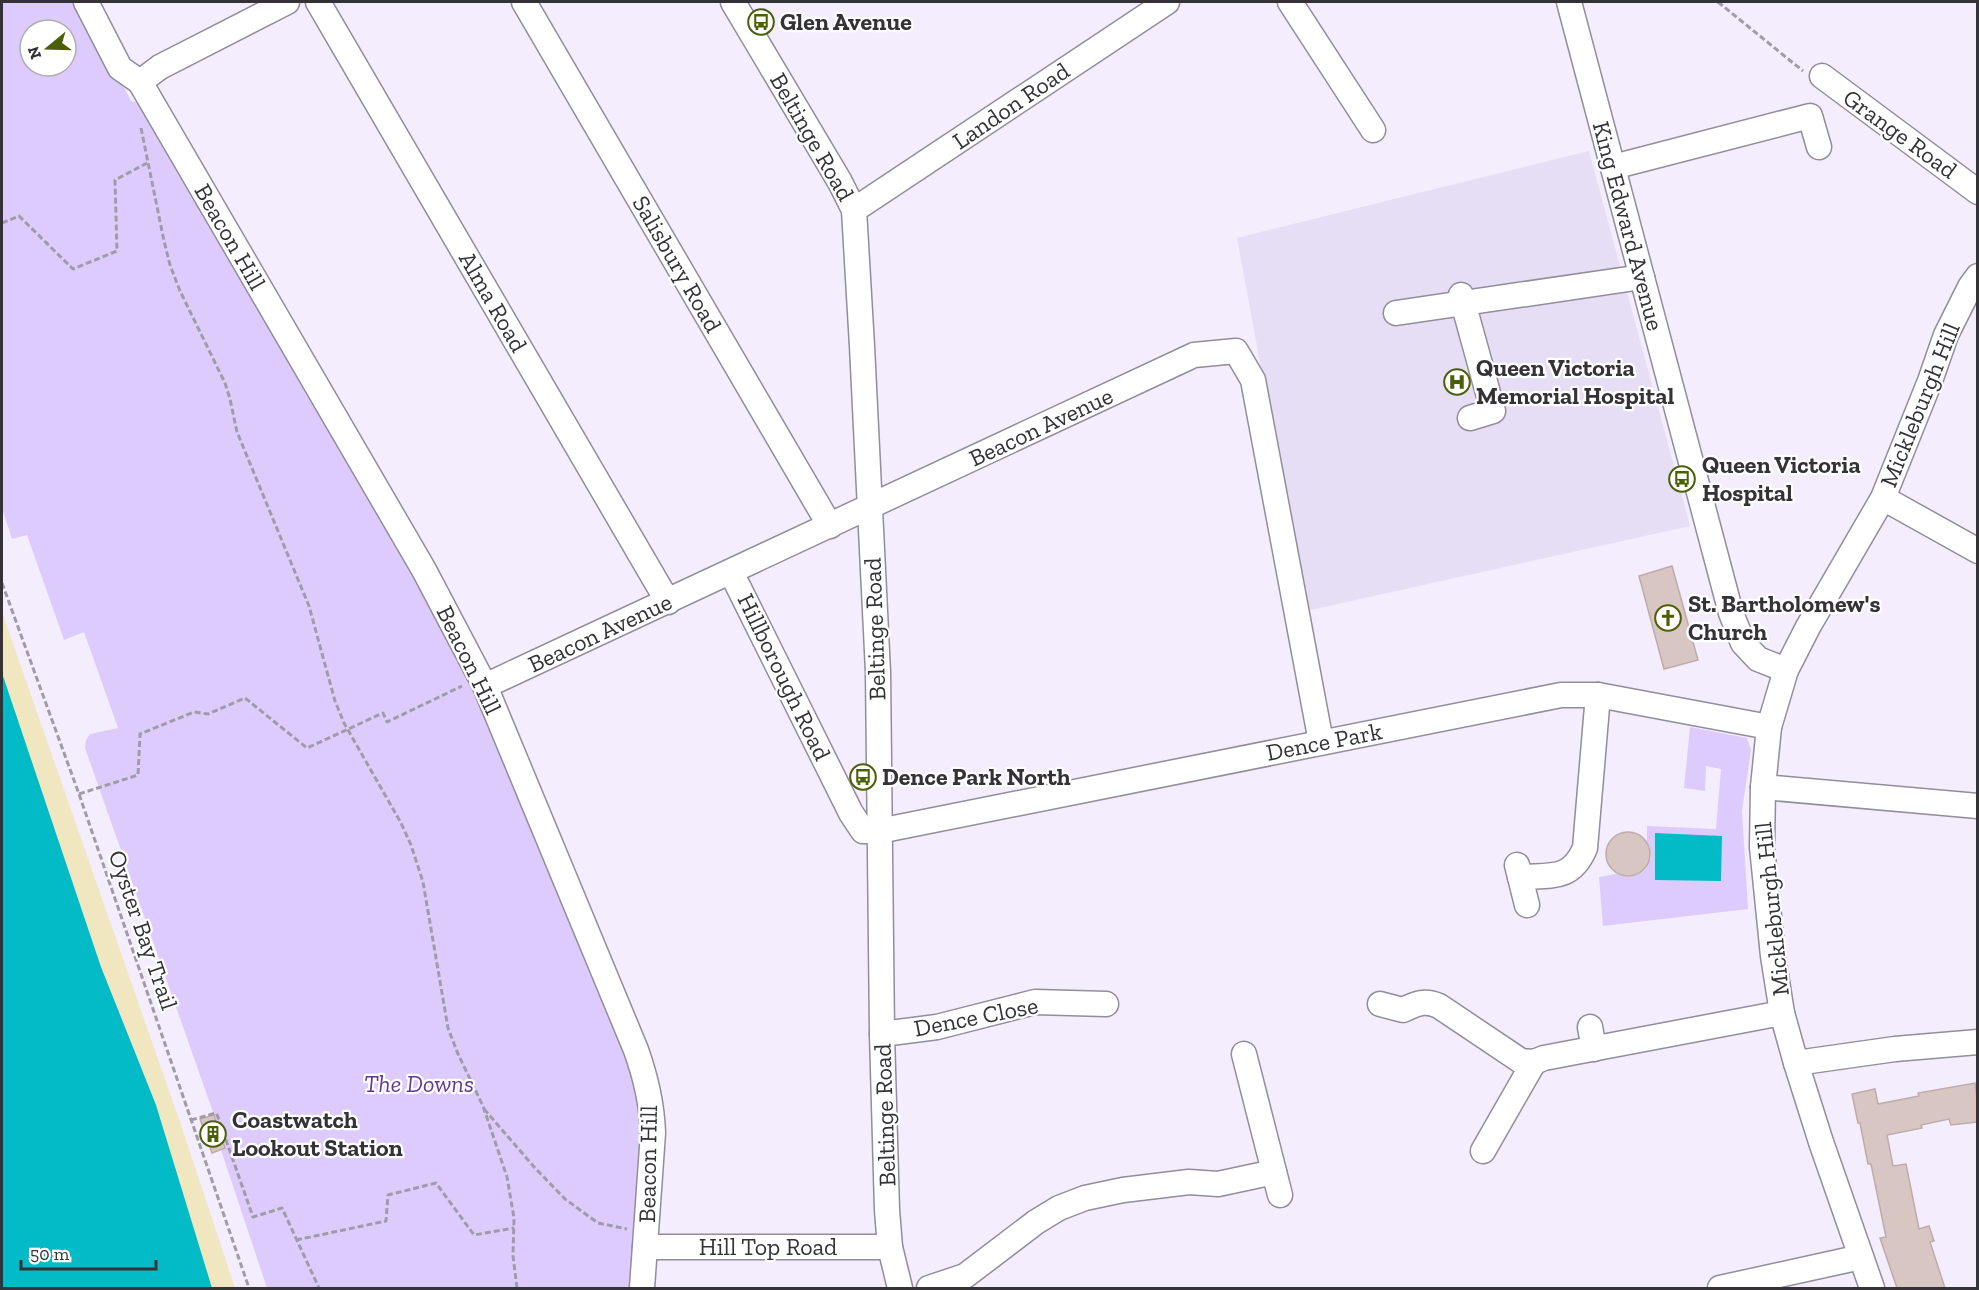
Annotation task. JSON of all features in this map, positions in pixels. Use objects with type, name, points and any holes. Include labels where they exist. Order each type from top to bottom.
[{"type":"street","name":"Beacon Hill","points":[[86,2],[120,68],[140,82],[424,570],[482,682],[636,1050],[647,1082],[652,1109],[653,1133],[642,1288]]},
{"type":"street","points":[[140,82],[160,67],[287,2]]},
{"type":"street","name":"Alma Road","points":[[318,2],[668,602]]},
{"type":"street","name":"Salisbury Road","points":[[524,2],[830,526]]},
{"type":"street","name":"Beltinge Road","points":[[733,2],[840,182],[854,210],[878,672],[882,1034],[887,1210],[890,1247],[900,1288]]},
{"type":"street","name":"Landon Road","points":[[854,210],[1167,2]]},
{"type":"street","points":[[1290,2],[1345,107],[1373,130]]},
{"type":"street","name":"King Edward Avenue","points":[[1569,2],[1731,614],[1743,643],[1758,660],[1786,670]]},
{"type":"street","name":"Grange Road","points":[[1822,76],[1977,192]]},
{"type":"street","points":[[1613,167],[1810,116],[1819,147]]},
{"type":"street","name":"Mickleburgh Hill","points":[[1872,1288],[1796,1064],[1782,1013],[1773,956],[1762,847],[1763,787],[1770,727],[1786,670],[1808,627],[1883,498],[1946,335],[1977,276]]},
{"type":"street","points":[[1396,313],[1462,299],[1642,277]]},
{"type":"street","points":[[1462,299],[1492,411],[1470,418]]},
{"type":"street","name":"Beacon Avenue","points":[[482,682],[668,602],[1194,355],[1236,351],[1253,380],[1321,742]]},
{"type":"street","points":[[1883,498],[1977,551]]},
{"type":"street","name":"Hillborough Road","points":[[731,572],[851,813],[863,831],[879,831]]},
{"type":"street","name":"Dence Park","points":[[879,831],[1561,695],[1598,695],[1770,727]]},
{"type":"street","points":[[1527,904],[1518,871],[1559,874],[1572,869],[1580,861],[1585,848],[1598,695]]},
{"type":"street","points":[[1763,787],[1977,806]]},
{"type":"street","points":[[1380,1004],[1403,1010],[1428,1001],[1521,1061],[1539,1060],[1592,1038],[1782,1013]]},
{"type":"street","name":"Dence Close","points":[[882,1034],[937,1027],[1035,1002],[1106,1004]]},
{"type":"street","points":[[1796,1064],[1895,1049],[1977,1042]]},
{"type":"street","points":[[929,1288],[965,1276],[1036,1222],[1059,1208],[1085,1198],[1188,1174],[1218,1184],[1277,1184],[1244,1054]]},
{"type":"street","points":[[1483,1151],[1539,1060]]},
{"type":"street","name":"Hill Top Road","points":[[646,1240],[890,1247]]},
{"type":"street","points":[[1720,1288],[1861,1257]]},
{"type":"path","points":[[1718,2],[1800,70],[1822,76]]},
{"type":"path","points":[[140,123],[170,265],[180,291],[225,383],[231,399],[237,432],[304,592],[335,701],[347,730],[401,822],[423,882],[448,1028],[483,1106],[507,1178],[514,1218],[513,1256],[517,1288]]},
{"type":"path","points":[[2,223],[19,216],[73,269],[117,251],[115,180],[149,162]]},
{"type":"path","name":"Oyster Bay Trail","points":[[2,583],[79,794],[249,1288]]},
{"type":"path","points":[[79,794],[138,775],[140,734],[194,712],[208,714],[245,698],[307,748],[383,713],[387,722],[482,682]]},
{"type":"path","points":[[483,1106],[535,1168],[565,1199],[598,1223],[646,1240]]},
{"type":"path","points":[[191,1120],[216,1113],[253,1217],[282,1208],[319,1288]]},
{"type":"path","points":[[296,1240],[386,1221],[388,1195],[436,1183],[474,1235],[514,1228]]},
{"type":"shaded area","name":"Queen Victoria Memorial Hospital","points":[[1589,151],[1690,526],[1306,611],[1237,238]]},
{"type":"green space","name":"The Downs","points":[[2,2],[80,2],[131,101],[140,103],[410,568],[482,704],[635,1082],[643,1131],[629,1288],[267,1288],[221,1150],[225,1148],[214,1115],[85,748],[90,734],[118,728],[84,632],[64,640],[27,535],[12,539],[2,508]]},
{"type":"green space","points":[[1690,727],[1747,738],[1751,750],[1742,811],[1748,909],[1603,926],[1599,877],[1616,874],[1627,877],[1637,875],[1646,869],[1651,858],[1647,842],[1647,826],[1716,829],[1721,769],[1706,766],[1705,791],[1684,788]]},
{"type":"sand","points":[[2,612],[181,1125],[235,1288],[169,1288],[2,797]]},
{"type":"water","points":[[2,673],[101,967],[156,1105],[212,1288],[2,1288]]},
{"type":"water","points":[[1655,833],[1722,836],[1721,881],[1655,880]]},
{"type":"building","name":"St. Bartholomew's Church","points":[[1672,566],[1698,660],[1664,669],[1639,576]]},
{"type":"building","points":[[1628,832],[1637,833],[1644,838],[1649,845],[1649,863],[1644,870],[1637,875],[1628,876],[1619,875],[1612,870],[1607,863],[1606,854],[1607,845],[1612,838],[1619,833]]},
{"type":"building","points":[[1975,1083],[1977,1122],[1951,1125],[1949,1119],[1921,1125],[1922,1128],[1887,1135],[1893,1166],[1906,1164],[1919,1229],[1929,1226],[1934,1241],[1930,1242],[1945,1288],[1897,1288],[1880,1238],[1886,1237],[1871,1164],[1868,1164],[1852,1094],[1875,1089],[1878,1104],[1919,1096],[1918,1093]]},
{"type":"building","name":"Coastwatch Lookout Station","points":[[214,1115],[225,1148],[212,1153],[200,1119]]},
{"type":"place","name":"Glen Avenue","points":[[761,22]]},
{"type":"place","name":"Queen Victoria Memorial Hospital","points":[[1457,382]]},
{"type":"place","name":"Queen Victoria Hospital","points":[[1682,479]]},
{"type":"place","name":"St. Bartholomew's Church","points":[[1668,618]]},
{"type":"place","name":"Dence Park North","points":[[863,777]]},
{"type":"place","name":"Coastwatch Lookout Station","points":[[213,1134]]}]
